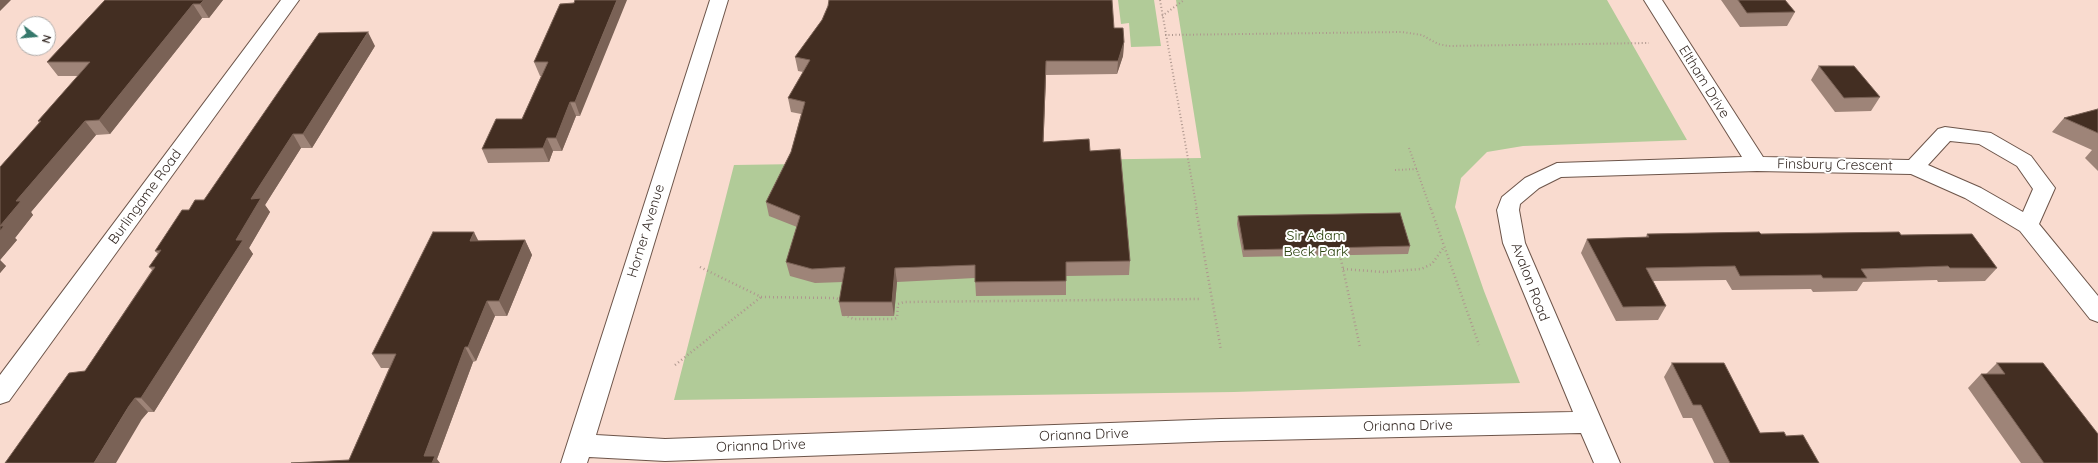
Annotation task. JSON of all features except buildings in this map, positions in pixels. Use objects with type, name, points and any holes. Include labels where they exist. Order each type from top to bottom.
[{"type":"street","name":"Burlingame Road","points":[[0,394],[290,0]]},
{"type":"street","name":"Horner Avenue","points":[[576,454],[719,0]]},
{"type":"street","name":"Eltham Drive","points":[[1653,0],[1757,164]]},
{"type":"street","points":[[1914,167],[1945,134],[1984,138],[2024,161],[2044,188],[2028,225]]},
{"type":"street","name":"Finsbury Crescent","points":[[1757,164],[1914,167],[1973,193],[2028,225],[2098,314]]},
{"type":"street","name":"Avalon Road","points":[[1607,463],[1514,243],[1508,210],[1510,202],[1517,194],[1532,183],[1557,170],[1757,164]]},
{"type":"street","name":"Orianna Drive","points":[[576,454],[1221,430],[1590,422]]},
{"type":"path","points":[[1160,0],[1222,350]]},
{"type":"path","points":[[1162,16],[1184,0]]},
{"type":"path","points":[[1165,35],[1406,32],[1416,33],[1438,44],[1453,46],[1680,43]]},
{"type":"path","points":[[1409,148],[1479,345]]},
{"type":"path","points":[[1395,170],[1417,169]]},
{"type":"path","points":[[1343,269],[1383,272],[1421,269],[1432,264],[1445,246]]},
{"type":"path","points":[[1340,255],[1360,347]]},
{"type":"path","points":[[700,267],[761,297],[836,298],[841,300],[842,305]]},
{"type":"path","points":[[676,365],[761,297]]},
{"type":"path","points":[[842,311],[846,316],[854,319],[894,319],[897,318],[898,304],[904,302],[1200,299]]},
{"type":"green space","points":[[1118,0],[1154,0],[1161,46],[1131,47],[1129,23],[1121,24]]},
{"type":"green space","name":"Sir Adam Beck Park","points":[[1176,0],[1607,0],[1687,140],[1523,146],[1487,152],[1461,178],[1455,207],[1484,291],[1520,383],[1234,392],[674,400],[734,165],[1201,158]]}]
